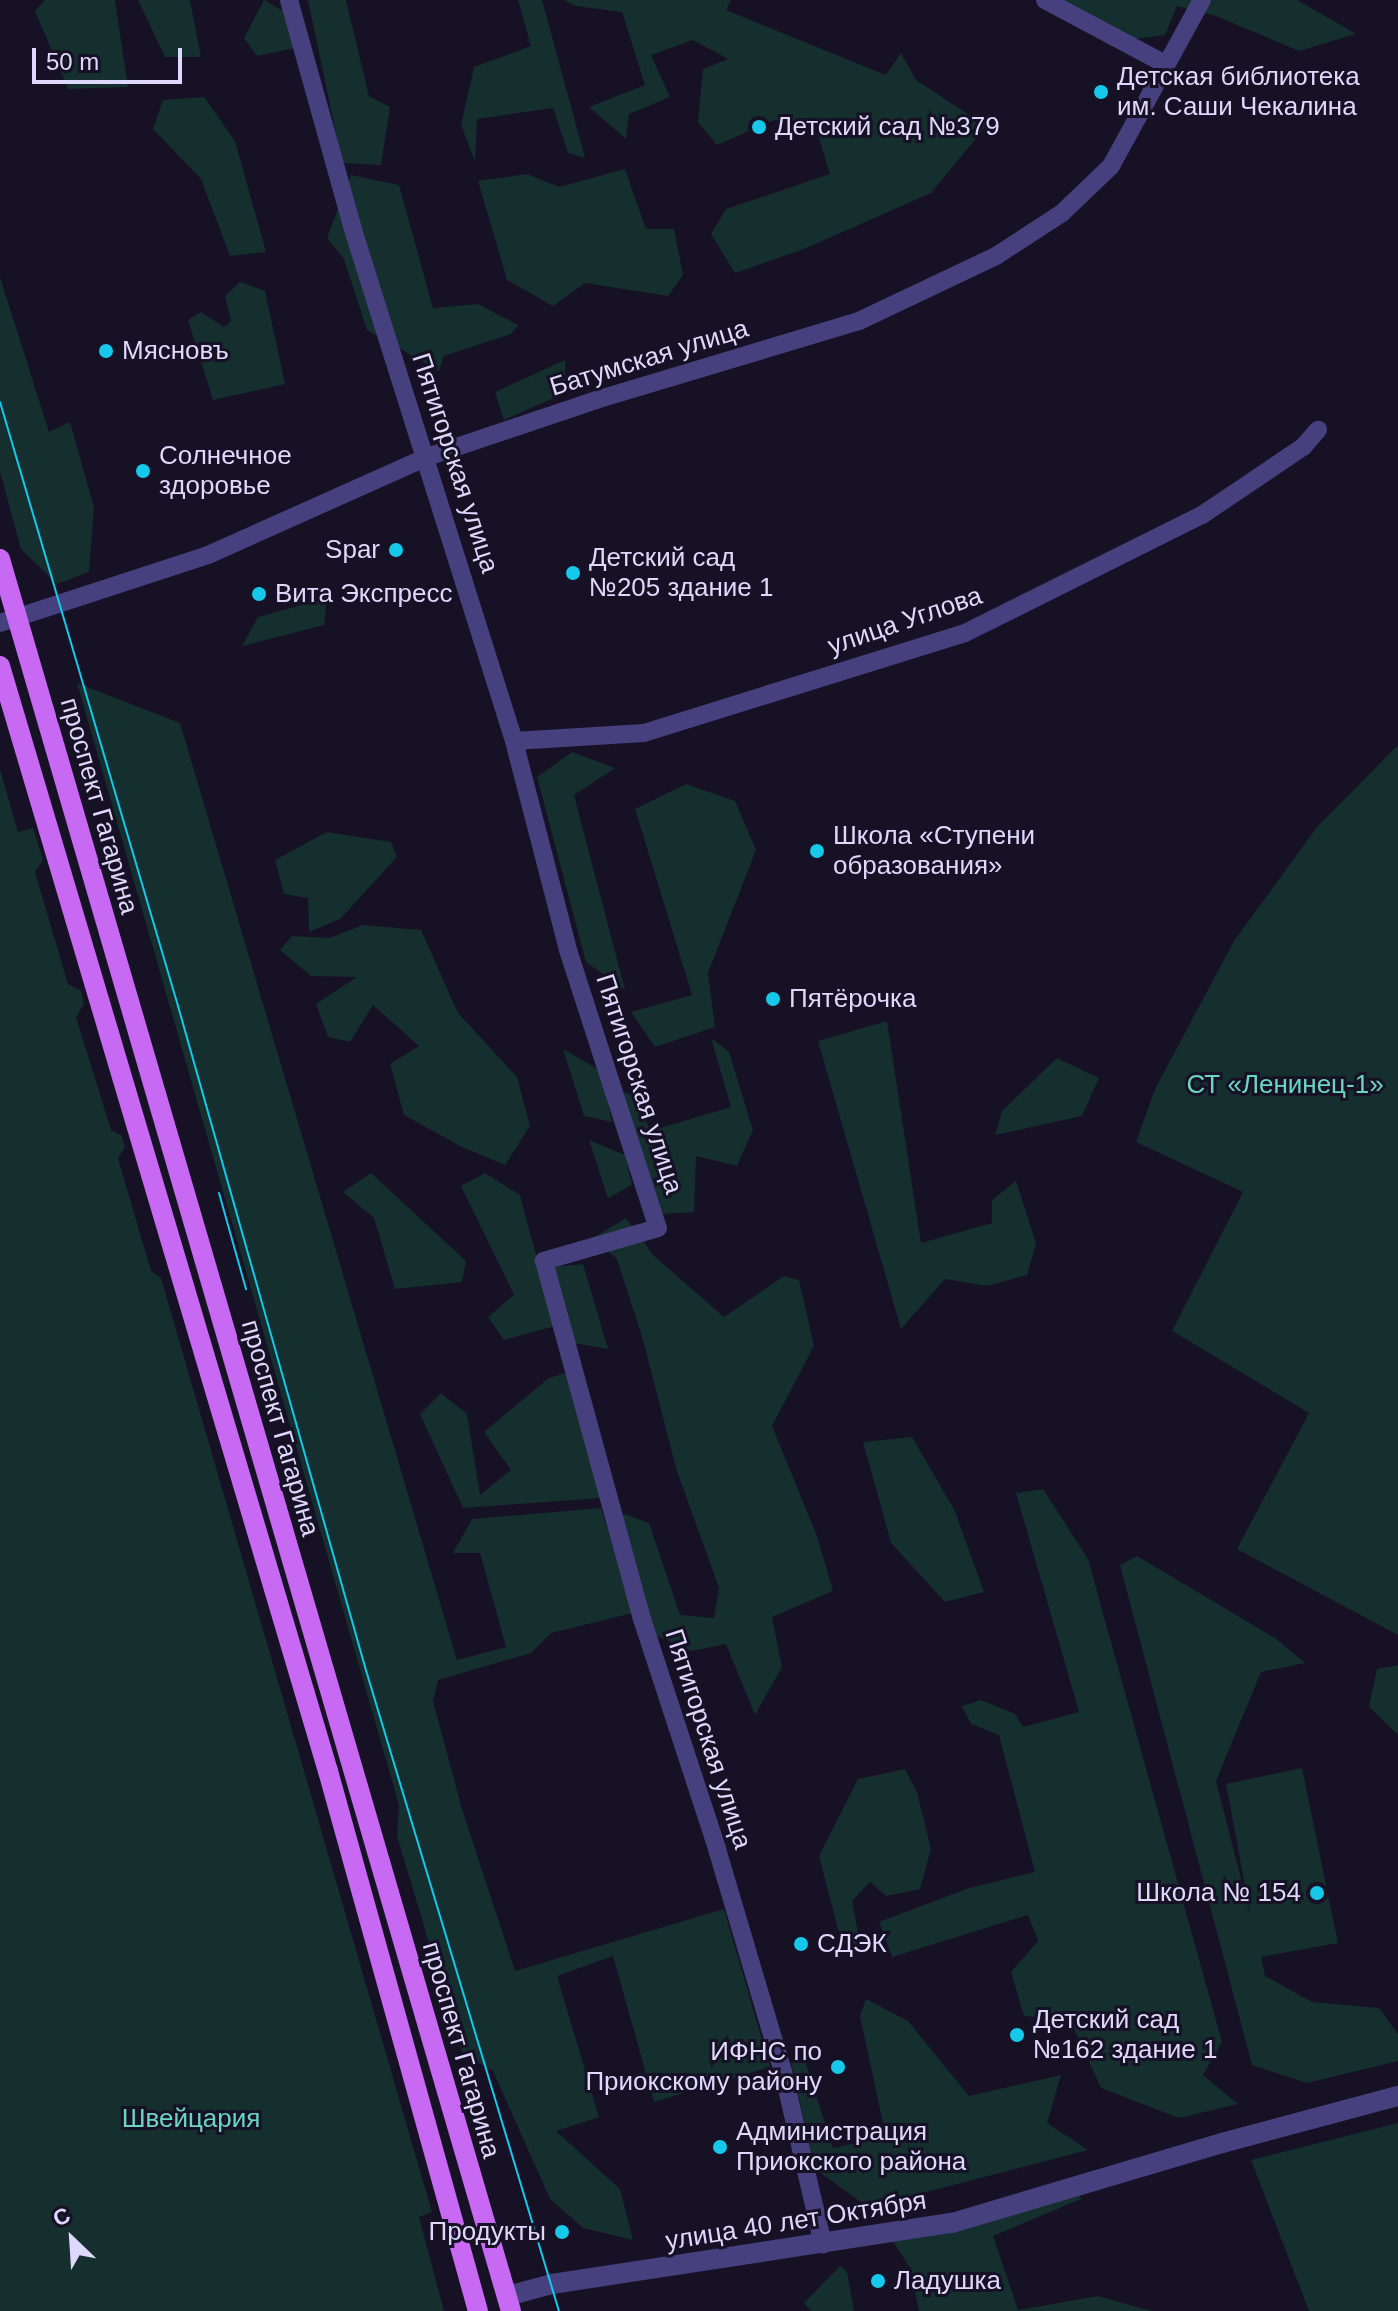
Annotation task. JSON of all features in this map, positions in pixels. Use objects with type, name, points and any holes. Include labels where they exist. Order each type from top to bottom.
[{"type":"main road","name":"проспект Гагарина","points":[[0,559],[8,620],[509,2304]]},
{"type":"main road","name":"проспект Гагарина","points":[[0,666],[323,1756],[477,2308]]},
{"type":"main road","name":"улица 40 лет Октября","points":[[477,2308],[509,2304]]},
{"type":"street","name":"Пятигорская улица","points":[[289,0],[355,236],[514,741],[568,950],[658,1228],[544,1261],[642,1619],[704,1807],[783,2072],[823,2244]]},
{"type":"street","points":[[1045,0],[1165,64]]},
{"type":"street","name":"Батумская улица","points":[[8,620],[208,555],[427,457],[596,400],[859,321],[996,256],[1062,213],[1111,166],[1202,0]]},
{"type":"street","name":"улица Углова","points":[[514,741],[644,733],[965,633],[1202,515],[1303,447],[1318,430]]},
{"type":"street","name":"улица 40 лет Октября","points":[[509,2304],[552,2284],[952,2223],[1222,2143],[1398,2096]]},
{"type":"green space","points":[[45,0],[115,0],[128,87],[68,89],[35,11]]},
{"type":"green space","points":[[138,0],[190,0],[201,57],[165,57]]},
{"type":"green space","points":[[264,0],[283,11],[295,48],[257,56],[244,38]]},
{"type":"green space","points":[[308,0],[346,0],[369,96],[390,107],[381,165],[342,163]]},
{"type":"green space","points":[[518,0],[542,0],[585,158],[568,153],[553,108],[477,119],[475,162],[461,125],[474,67],[531,46]]},
{"type":"green space","points":[[564,0],[731,0],[726,10],[886,75],[901,53],[916,80],[986,126],[931,193],[804,249],[735,273],[711,234],[726,209],[830,174],[815,125],[775,120],[717,145],[698,122],[703,69],[728,59],[693,40],[651,55],[670,97],[629,114],[626,139],[589,107],[645,85],[622,12],[576,6]]},
{"type":"green space","points":[[1062,0],[1297,0],[1356,34],[1299,51],[1216,16],[1177,6],[1165,35],[1136,39]]},
{"type":"green space","points":[[204,97],[235,141],[266,252],[230,256],[201,179],[153,129],[163,100]]},
{"type":"green space","points":[[625,169],[646,229],[674,229],[683,275],[668,296],[585,283],[553,306],[507,280],[478,181],[527,174],[559,187]]},
{"type":"green space","points":[[351,175],[399,185],[433,308],[478,304],[518,325],[511,334],[444,356],[439,371],[367,330],[344,259],[327,238]]},
{"type":"green space","points":[[0,277],[49,432],[70,422],[94,507],[89,572],[57,584],[21,549],[0,472]]},
{"type":"green space","points":[[240,282],[265,291],[285,384],[213,400],[188,320],[201,312],[224,327],[231,321],[225,296]]},
{"type":"green space","points":[[565,360],[565,393],[504,420],[495,392]]},
{"type":"green space","points":[[327,598],[324,625],[242,646],[258,617]]},
{"type":"green space","points":[[77,683],[180,723],[457,1660],[506,1647],[480,1553],[453,1553],[472,1519],[601,1508],[633,1613],[551,1633],[531,1653],[438,1680],[433,1701],[462,1809],[515,1971],[724,1909],[770,2067],[654,2102],[613,1956],[557,1976],[599,2117],[556,2131],[620,2189],[633,2240],[583,2228],[550,2199],[493,2071],[462,2053],[397,1836],[399,1805]]},
{"type":"green space","name":"СТ «Ленинец-1»","points":[[1398,745],[1398,1635],[1237,1549],[1309,1413],[1172,1331],[1243,1192],[1136,1142],[1155,1089],[1234,941],[1317,827]]},
{"type":"green space","points":[[572,752],[615,768],[574,795],[625,990],[586,962],[537,777]]},
{"type":"green space","name":"Швейцария","points":[[0,769],[18,832],[33,828],[43,860],[35,872],[68,984],[81,991],[84,1004],[76,1017],[111,1130],[122,1136],[125,1147],[118,1158],[151,1271],[161,1278],[432,2212],[419,2217],[444,2311],[0,2311]]},
{"type":"green space","points":[[686,784],[735,801],[756,850],[708,973],[715,1027],[655,1047],[631,1012],[692,995],[635,809]]},
{"type":"green space","points":[[327,832],[391,842],[397,857],[340,919],[309,932],[308,898],[284,894],[275,860]]},
{"type":"green space","points":[[363,925],[421,930],[458,1013],[517,1077],[530,1126],[505,1165],[462,1147],[404,1115],[390,1064],[419,1046],[373,1005],[350,1042],[328,1037],[316,1004],[357,977],[311,976],[280,950],[292,936],[329,938]]},
{"type":"green space","points":[[887,1021],[921,1243],[992,1223],[992,1200],[1016,1181],[1036,1243],[1027,1275],[987,1286],[945,1279],[901,1329],[818,1041]]},
{"type":"green space","points":[[711,1038],[729,1052],[753,1130],[737,1166],[696,1156],[694,1212],[661,1214],[623,1092],[638,1097],[650,1131],[731,1107]]},
{"type":"green space","points":[[563,1049],[601,1071],[612,1122],[584,1116]]},
{"type":"green space","points":[[1057,1058],[1099,1078],[1082,1116],[995,1135],[1002,1111]]},
{"type":"green space","points":[[589,1140],[625,1155],[632,1185],[608,1198]]},
{"type":"green space","points":[[371,1173],[466,1261],[462,1282],[395,1289],[374,1218],[343,1192]]},
{"type":"green space","points":[[485,1173],[520,1195],[555,1326],[504,1340],[488,1317],[514,1295],[461,1186]]},
{"type":"green space","points":[[626,1218],[654,1256],[724,1317],[784,1276],[799,1280],[814,1346],[772,1426],[817,1536],[833,1591],[772,1617],[782,1667],[755,1715],[726,1644],[692,1651],[655,1635],[621,1513],[649,1523],[680,1615],[714,1618],[719,1588],[676,1468],[643,1340],[617,1259],[593,1238]]},
{"type":"green space","points":[[583,1264],[608,1349],[568,1342],[552,1267]]},
{"type":"green space","points":[[569,1372],[602,1498],[463,1508],[420,1414],[441,1393],[467,1414],[480,1495],[511,1470],[484,1432],[549,1378]]},
{"type":"green space","points":[[912,1437],[955,1511],[984,1592],[945,1602],[891,1543],[863,1442]]},
{"type":"green space","points":[[1043,1489],[1088,1559],[1222,2042],[1203,2075],[1238,2104],[1179,2118],[1101,2088],[1070,2020],[1024,2016],[1011,1972],[1038,1941],[1028,1915],[892,1957],[879,1922],[969,1888],[1035,1872],[999,1735],[971,1724],[962,1706],[981,1700],[1015,1714],[1023,1727],[1079,1712],[1016,1493]]},
{"type":"green space","points":[[1137,1556],[1275,1638],[1305,1663],[1261,1672],[1216,1781],[1251,1918],[1226,1784],[1302,1768],[1338,1943],[1261,1957],[1265,1976],[1312,2002],[1379,2008],[1398,2034],[1398,2061],[1307,2083],[1252,2065],[1120,1565]]},
{"type":"green space","points":[[1398,1665],[1398,1735],[1369,1707],[1377,1669]]},
{"type":"green space","points":[[905,1769],[917,1792],[931,1849],[920,1889],[886,1896],[870,1882],[852,1901],[862,1953],[839,1933],[819,1856],[858,1779]]},
{"type":"green space","points":[[866,1999],[908,2021],[969,2096],[1061,2075],[1047,2123],[1088,2150],[868,2207],[815,2169],[791,2063],[802,2051],[833,2148],[886,2137],[860,2016]]},
{"type":"green space","points":[[1398,2123],[1398,2311],[1309,2311],[1251,2160]]},
{"type":"green space","points":[[1078,2192],[1081,2199],[993,2236],[1018,2310],[1098,2296],[1152,2311],[919,2311],[911,2269],[889,2236]]},
{"type":"green space","points":[[840,2266],[847,2272],[854,2311],[811,2311],[804,2303]]},
{"type":"tram line","points":[[0,402],[178,1006],[365,1667],[559,2311]]},
{"type":"tram line","points":[[219,1193],[246,1289]]},
{"type":"place","name":"Детская библиотека им. Саши Чекалина","points":[[1101,92]]},
{"type":"place","name":"Детский сад №379","points":[[759,127]]},
{"type":"place","name":"Мясновъ","points":[[106,351]]},
{"type":"place","name":"Солнечное здоровье","points":[[143,471]]},
{"type":"place","name":"Spar","points":[[396,550]]},
{"type":"place","name":"Детский сад №205 здание 1","points":[[573,573]]},
{"type":"place","name":"Вита Экспресс","points":[[259,594]]},
{"type":"place","name":"Школа «Ступени образования»","points":[[817,851]]},
{"type":"place","name":"Пятёрочка","points":[[773,999]]},
{"type":"place","name":"Школа № 154","points":[[1317,1893]]},
{"type":"place","name":"СДЭК","points":[[801,1944]]},
{"type":"place","name":"Детский сад №162 здание 1","points":[[1017,2035]]},
{"type":"place","name":"ИФНС по Приокскому району","points":[[838,2067]]},
{"type":"place","name":"Администрация Приокского района","points":[[720,2147]]},
{"type":"place","name":"Продукты","points":[[562,2232]]},
{"type":"place","name":"Ладушка","points":[[878,2281]]}]
